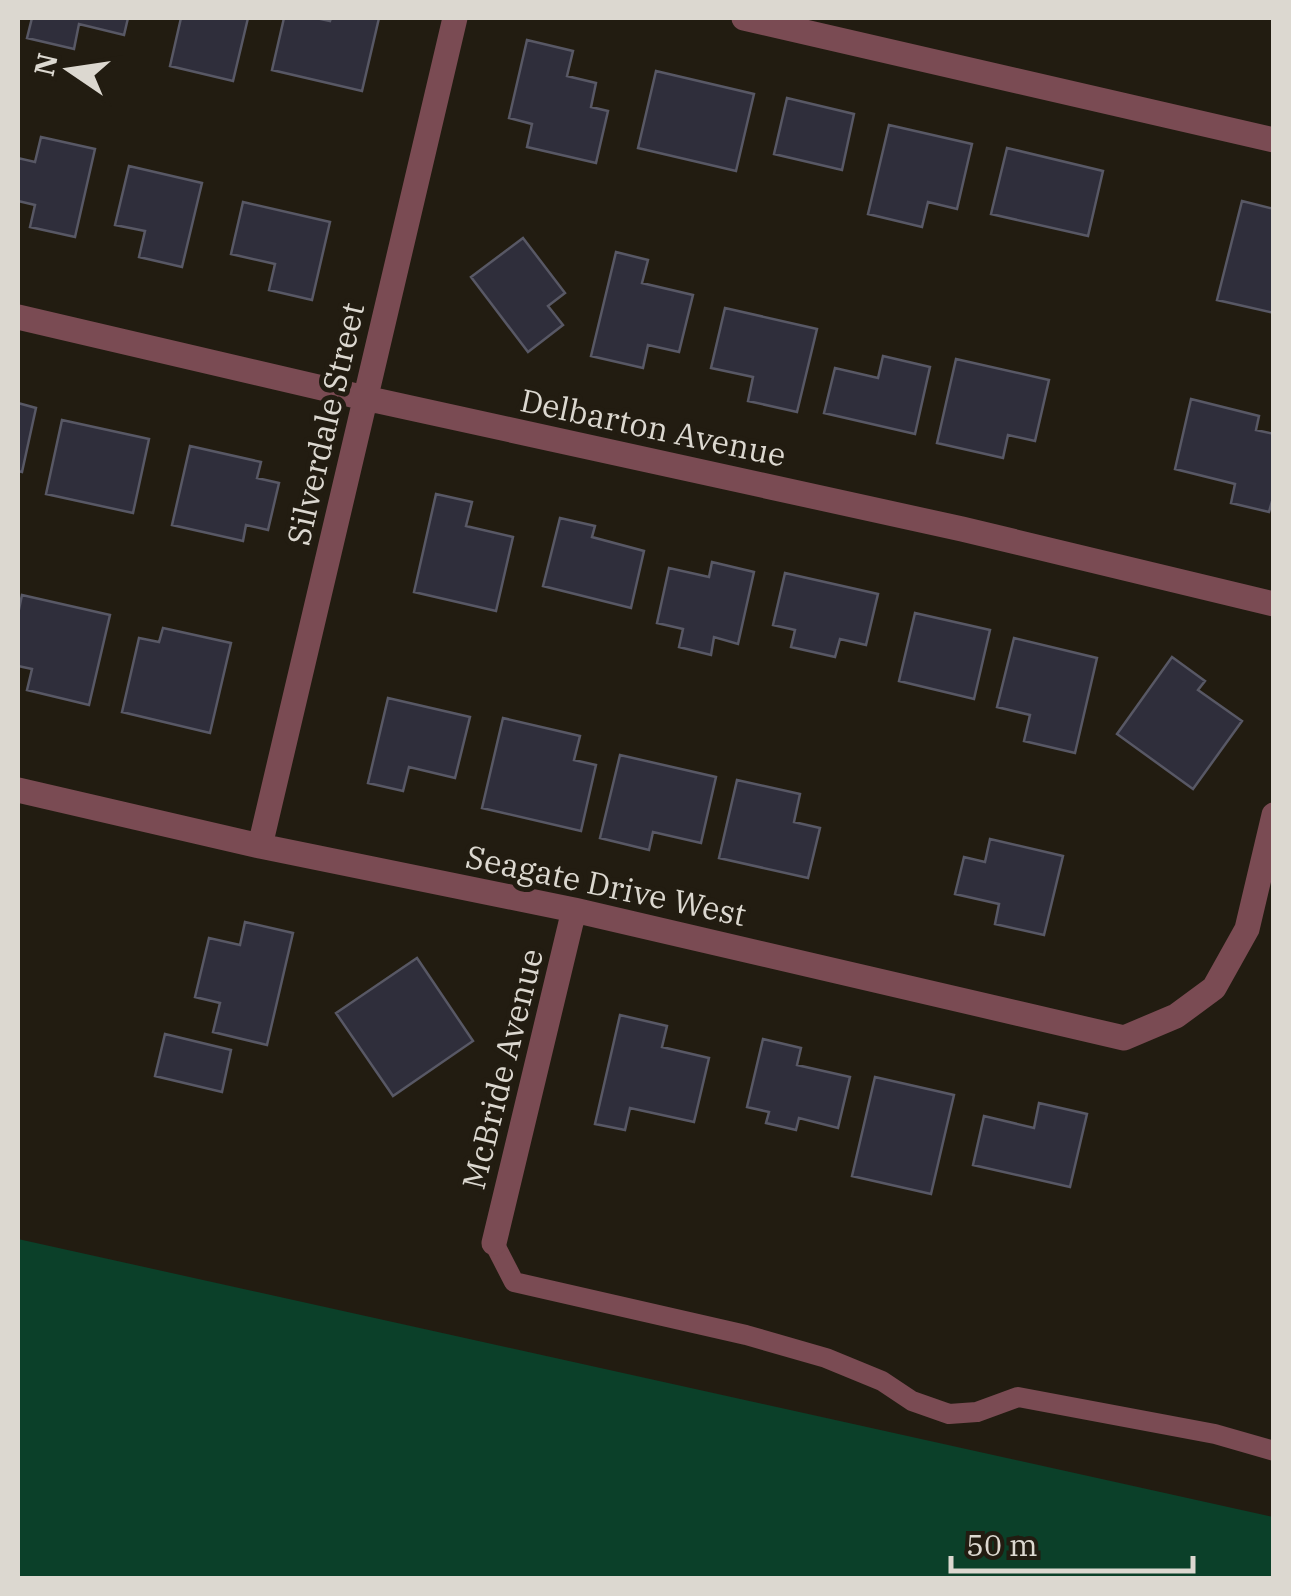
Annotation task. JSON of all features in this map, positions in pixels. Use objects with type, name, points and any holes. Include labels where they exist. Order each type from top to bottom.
[{"type":"street","name":"Silverdale Street","points":[[260,846],[455,18]]},
{"type":"street","points":[[744,18],[1274,140]]},
{"type":"street","name":"Delbarton Avenue","points":[[18,317],[962,529],[1274,604]]},
{"type":"street","name":"Seagate Drive West","points":[[18,790],[260,846],[574,910],[1124,1038],[1176,1016],[1214,988],[1247,929],[1274,815]]},
{"type":"street","name":"McBride Avenue","points":[[494,1242],[574,910]]},
{"type":"lane","points":[[494,1242],[514,1282],[746,1335],[826,1358],[882,1381],[912,1401],[949,1414],[978,1412],[1018,1398],[1215,1434],[1274,1451]]},
{"type":"green space","points":[[18,1239],[1273,1517],[1273,1578],[18,1578]]},
{"type":"building","points":[[32,18],[128,18],[124,35],[79,24],[74,49],[27,38]]},
{"type":"building","points":[[181,18],[248,18],[233,81],[170,66]]},
{"type":"building","points":[[284,18],[379,18],[362,91],[272,70]]},
{"type":"building","points":[[527,40],[573,51],[567,76],[596,83],[591,107],[608,111],[596,163],[527,147],[532,124],[509,118]]},
{"type":"building","points":[[656,71],[754,94],[736,171],[638,148]]},
{"type":"building","points":[[787,98],[854,114],[842,170],[774,154]]},
{"type":"building","points":[[889,125],[972,144],[957,209],[928,202],[922,227],[868,214]]},
{"type":"building","points":[[41,137],[95,149],[75,237],[30,227],[35,205],[18,201],[18,158],[35,162]]},
{"type":"building","points":[[1007,148],[1103,171],[1088,236],[991,214]]},
{"type":"building","points":[[129,166],[202,183],[182,267],[139,257],[145,231],[115,225]]},
{"type":"building","points":[[1242,201],[1274,209],[1274,313],[1217,300]]},
{"type":"building","points":[[243,202],[330,222],[312,300],[269,290],[275,264],[231,254]]},
{"type":"building","points":[[523,238],[565,293],[548,306],[563,325],[528,352],[471,277]]},
{"type":"building","points":[[616,252],[648,260],[642,283],[693,295],[679,352],[648,345],[643,368],[591,356]]},
{"type":"building","points":[[725,308],[817,329],[797,412],[748,401],[753,377],[711,368]]},
{"type":"building","points":[[883,356],[930,367],[915,434],[824,413],[835,368],[878,378]]},
{"type":"building","points":[[956,359],[1049,380],[1035,441],[1008,435],[1003,458],[937,443]]},
{"type":"building","points":[[1191,399],[1259,416],[1256,430],[1274,434],[1274,494],[1269,512],[1231,503],[1235,484],[1175,469]]},
{"type":"building","points":[[18,403],[36,408],[22,472],[18,471]]},
{"type":"building","points":[[62,420],[149,439],[133,513],[46,494]]},
{"type":"building","points":[[190,446],[261,462],[257,478],[279,483],[268,530],[246,525],[243,541],[172,525]]},
{"type":"building","points":[[436,494],[472,502],[466,526],[513,537],[496,611],[414,592]]},
{"type":"building","points":[[560,518],[595,526],[592,537],[644,551],[631,608],[543,586]]},
{"type":"building","points":[[712,562],[754,572],[738,644],[714,637],[711,655],[679,647],[683,629],[657,623],[669,568],[709,577]]},
{"type":"building","points":[[785,573],[878,594],[866,645],[840,639],[835,657],[791,647],[795,630],[773,625]]},
{"type":"building","points":[[22,595],[110,615],[89,705],[27,690],[32,669],[18,666]]},
{"type":"building","points":[[915,613],[990,630],[974,699],[899,681]]},
{"type":"building","points":[[163,628],[231,643],[210,733],[122,712],[139,638],[159,642]]},
{"type":"building","points":[[1014,638],[1097,658],[1075,753],[1024,741],[1030,715],[997,707]]},
{"type":"building","points":[[1172,657],[1205,681],[1198,690],[1242,721],[1193,789],[1117,734]]},
{"type":"building","points":[[388,698],[470,717],[455,778],[409,767],[403,791],[368,783]]},
{"type":"building","points":[[503,718],[580,736],[574,760],[596,765],[581,831],[482,808]]},
{"type":"building","points":[[620,755],[716,777],[701,843],[653,832],[649,850],[600,838]]},
{"type":"building","points":[[737,780],[800,794],[794,822],[820,828],[808,878],[719,858]]},
{"type":"building","points":[[990,839],[1063,856],[1044,935],[995,924],[999,904],[955,894],[964,857],[985,862]]},
{"type":"building","points":[[245,922],[293,933],[267,1045],[213,1032],[220,1003],[195,997],[209,938],[240,945]]},
{"type":"building","points":[[417,958],[473,1041],[393,1096],[336,1013]]},
{"type":"building","points":[[620,1015],[667,1026],[662,1047],[709,1058],[694,1122],[630,1108],[625,1130],[595,1124]]},
{"type":"building","points":[[165,1034],[231,1050],[222,1092],[155,1076]]},
{"type":"building","points":[[763,1039],[801,1048],[797,1065],[850,1077],[838,1128],[799,1118],[796,1130],[766,1123],[769,1112],[747,1107]]},
{"type":"building","points":[[875,1077],[954,1095],[931,1194],[852,1176]]},
{"type":"building","points":[[1039,1103],[1087,1114],[1070,1187],[973,1165],[984,1116],[1034,1128]]}]
